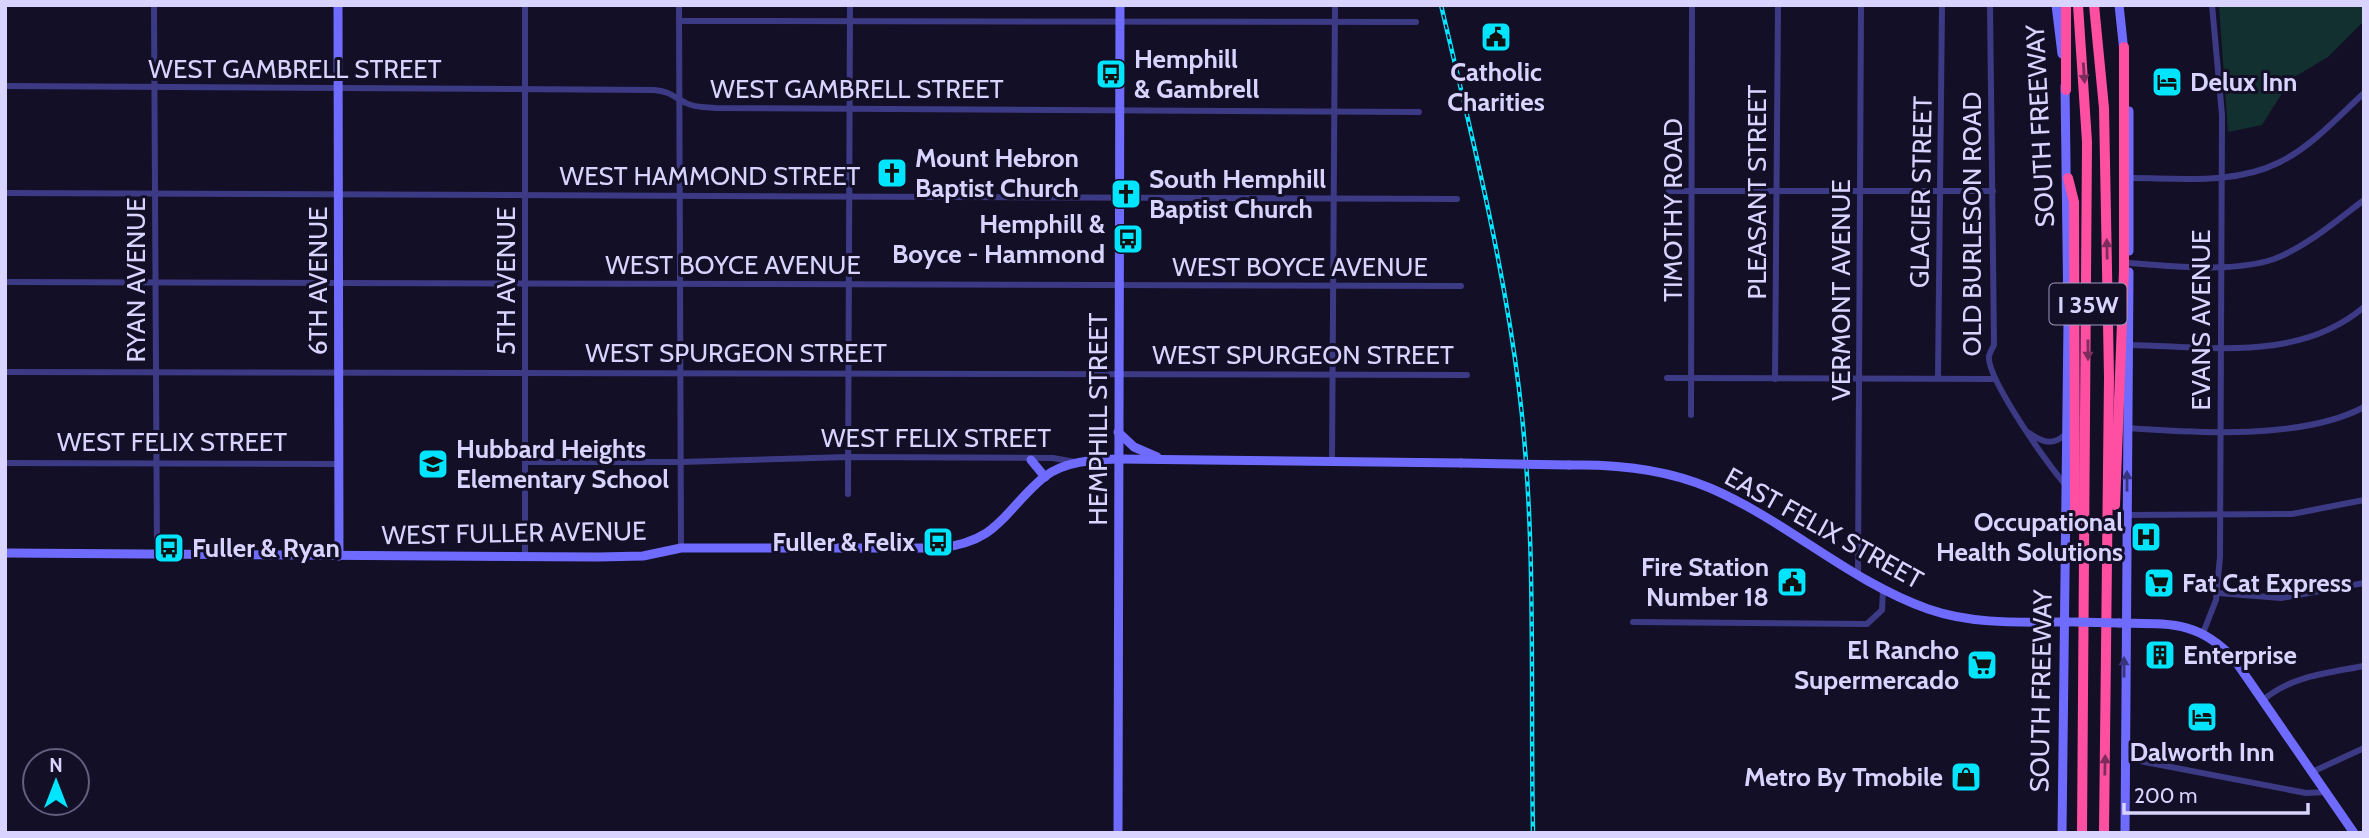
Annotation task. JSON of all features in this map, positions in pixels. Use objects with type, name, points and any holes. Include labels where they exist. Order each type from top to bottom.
[{"type":"highway","points":[[2066,5],[2066,90]]},
{"type":"highway","name":"SOUTH FREEWAY","points":[[2078,5],[2087,142],[2082,833]]},
{"type":"highway","name":"I 35W","points":[[2094,5],[2105,154],[2107,538],[2104,833]]},
{"type":"highway","points":[[2107,538],[2114,521],[2122,312],[2124,47]]},
{"type":"highway","points":[[2068,178],[2074,202],[2075,510],[2085,527]]},
{"type":"street","name":"RYAN AVENUE","points":[[154,5],[157,555]]},
{"type":"street","name":"6TH AVENUE","points":[[338,5],[340,556]]},
{"type":"street","name":"5TH AVENUE","points":[[525,5],[525,557]]},
{"type":"street","points":[[679,5],[681,548]]},
{"type":"street","points":[[848,494],[850,5]]},
{"type":"street","name":"HEMPHILL STREET","points":[[1118,833],[1119,5]]},
{"type":"street","points":[[1332,462],[1335,5]]},
{"type":"street","name":"TIMOTHY ROAD","points":[[1691,415],[1692,5]]},
{"type":"street","name":"PLEASANT STREET","points":[[1775,379],[1778,5]]},
{"type":"street","name":"VERMONT AVENUE","points":[[1858,576],[1861,5]]},
{"type":"street","name":"GLACIER STREET","points":[[1938,378],[1942,5]]},
{"type":"street","name":"OLD BURLESON ROAD","points":[[1990,5],[1994,345],[1989,356],[1996,379],[2028,432],[2065,484]]},
{"type":"street","name":"SOUTH FREEWAY","points":[[2056,5],[2066,90],[2068,178],[2065,484],[2070,622],[2062,833]]},
{"type":"street","points":[[2119,5],[2124,47],[2130,178],[2127,515],[2122,623],[2126,833]]},
{"type":"street","name":"EVANS AVENUE","points":[[2203,632],[2218,593],[2220,515],[2221,100],[2212,5]]},
{"type":"street","points":[[679,21],[1416,22]]},
{"type":"street","name":"WEST GAMBRELL STREET","points":[[5,86],[654,90],[668,91],[679,97],[683,103],[697,107],[1419,112]]},
{"type":"street","points":[[2130,178],[2222,177],[2258,171],[2290,157],[2364,93]]},
{"type":"street","points":[[1669,191],[1993,191]]},
{"type":"street","name":"WEST HAMMOND STREET","points":[[5,193],[1457,198]]},
{"type":"street","points":[[2129,263],[2221,265],[2262,262],[2285,254],[2364,200]]},
{"type":"street","name":"WEST BOYCE AVENUE","points":[[5,282],[1461,286]]},
{"type":"street","points":[[2128,345],[2274,346],[2300,342],[2329,332],[2364,307]]},
{"type":"street","name":"WEST SPURGEON STREET","points":[[5,372],[1467,375]]},
{"type":"street","points":[[1667,378],[1996,379]]},
{"type":"street","points":[[2127,428],[2300,428],[2329,422],[2364,407]]},
{"type":"street","points":[[1118,432],[1133,447],[1162,460]]},
{"type":"street","points":[[2028,432],[2049,443],[2059,441],[2067,433]]},
{"type":"street","name":"WEST FELIX STREET","points":[[525,462],[681,462],[848,457],[1031,460],[1053,458],[1077,462],[1118,459],[1599,465]]},
{"type":"street","points":[[1031,460],[1045,477]]},
{"type":"street","name":"WEST FULLER AVENUE","points":[[5,553],[626,557],[681,548],[908,549],[962,545],[991,532],[1045,477],[1077,462]]},
{"type":"street","name":"WEST FELIX STREET","points":[[5,463],[339,464]]},
{"type":"street","name":"EAST FELIX STREET","points":[[1599,465],[1647,470],[1712,489],[1883,590],[1948,615],[1997,621],[2172,624],[2203,632],[2216,640],[2234,659],[2354,833]]},
{"type":"street","points":[[2127,515],[2305,513],[2364,500]]},
{"type":"street","points":[[2218,593],[2281,598],[2364,583]]},
{"type":"street","points":[[1633,622],[1867,624],[1882,610],[1883,590]]},
{"type":"street","points":[[2262,701],[2295,681],[2364,666]]},
{"type":"street","points":[[2312,772],[2364,748]]},
{"type":"street","points":[[2124,758],[2306,793],[2327,792]]},
{"type":"green space","points":[[2219,5],[2364,5],[2364,21],[2328,57],[2291,79],[2262,125],[2228,132]]},
{"type":"railway","points":[[1441,5],[1495,244],[1519,389],[1531,555],[1533,833]]},
{"type":"place","name":"Catholic Charities","points":[[1496,37]]},
{"type":"place","name":"Hemphill & Gambrell","points":[[1111,74]]},
{"type":"place","name":"Delux Inn","points":[[2167,82]]},
{"type":"place","name":"Mount Hebron Baptist Church","points":[[892,173]]},
{"type":"place","name":"South Hemphill Baptist Church","points":[[1126,194]]},
{"type":"place","name":"Hemphill & Boyce - Hammond","points":[[1128,239]]},
{"type":"place","name":"Hubbard Heights Elementary School","points":[[433,464]]},
{"type":"place","name":"Occupational Health Solutions","points":[[2146,537]]},
{"type":"place","name":"Fuller & Felix","points":[[938,542]]},
{"type":"place","name":"Fuller & Ryan","points":[[169,548]]},
{"type":"place","name":"Fire Station Number 18","points":[[1792,582]]},
{"type":"place","name":"Fat Cat Express","points":[[2159,583]]},
{"type":"place","name":"Enterprise","points":[[2160,655]]},
{"type":"place","name":"El Rancho Supermercado","points":[[1982,665]]},
{"type":"place","name":"Dalworth Inn","points":[[2202,717]]},
{"type":"place","name":"Metro By Tmobile","points":[[1966,777]]}]
